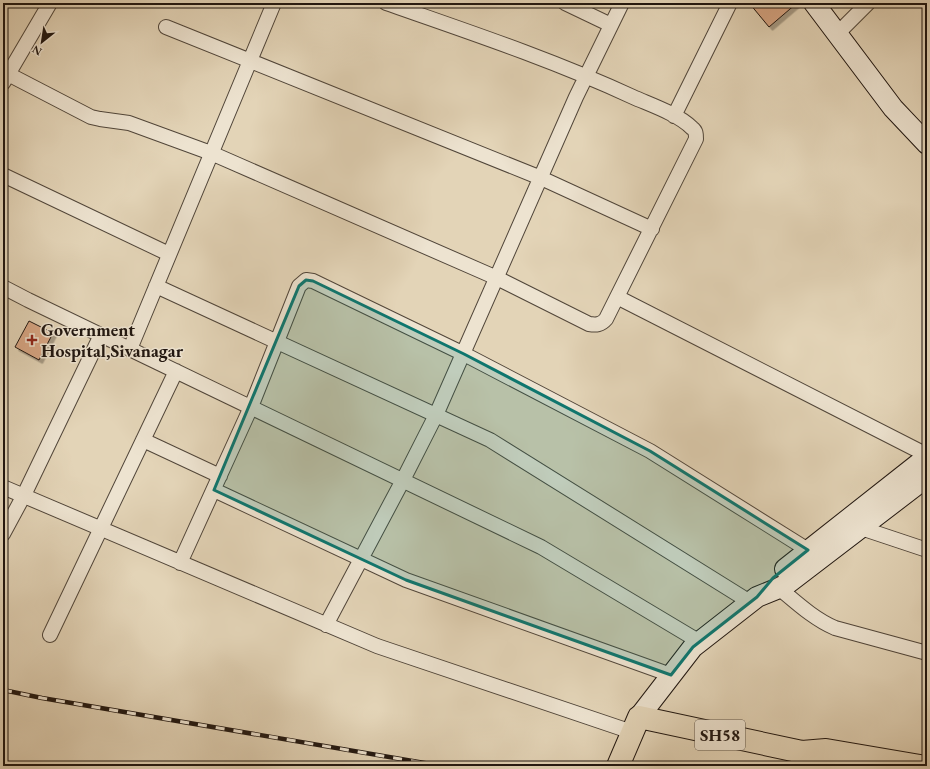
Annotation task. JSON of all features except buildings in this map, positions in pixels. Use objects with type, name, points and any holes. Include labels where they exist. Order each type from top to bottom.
[{"type":"main road","points":[[814,3],[893,108],[927,144]]},
{"type":"main road","points":[[618,766],[636,725],[671,675],[693,647],[754,600],[773,578],[927,456]]},
{"type":"main road","points":[[754,600],[779,588],[927,477]]},
{"type":"main road","name":"SH58","points":[[636,725],[802,752],[826,750],[920,766]]},
{"type":"main road","name":"SH58","points":[[802,752],[826,766]]},
{"type":"street","points":[[50,3],[6,78],[100,119],[129,123],[211,153],[497,278],[589,324],[602,324],[606,319],[652,228],[696,138],[693,128],[674,116],[586,76],[386,3]]},
{"type":"street","points":[[130,349],[274,3]]},
{"type":"street","points":[[565,3],[611,25]]},
{"type":"street","points":[[326,625],[436,415],[586,76],[622,3]]},
{"type":"street","points":[[674,116],[730,3]]},
{"type":"street","points":[[837,34],[868,3]]},
{"type":"street","points":[[166,27],[249,62],[541,178],[652,228]]},
{"type":"street","points":[[3,175],[169,254]]},
{"type":"street","points":[[180,563],[251,407],[299,286],[306,280],[313,280],[464,354],[650,451],[808,550]]},
{"type":"street","points":[[156,286],[500,446],[754,600]]},
{"type":"street","points":[[3,287],[541,547],[700,642]]},
{"type":"street","points":[[617,297],[927,456]]},
{"type":"street","points":[[3,534],[24,495],[101,335]]},
{"type":"street","points":[[50,635],[102,529],[176,371]]},
{"type":"street","points":[[143,440],[220,476]]},
{"type":"street","points":[[3,487],[377,646],[636,725]]},
{"type":"street","points":[[214,490],[406,580],[671,675]]},
{"type":"street","points":[[861,528],[927,550]]},
{"type":"street","points":[[779,588],[812,615],[835,628],[927,653]]},
{"type":"highlighted area","points":[[306,280],[313,281],[464,354],[650,451],[808,550],[773,578],[757,597],[693,647],[671,675],[406,580],[214,490],[299,286]]},
{"type":"railway","points":[[3,690],[42,698],[442,766]]},
{"type":"place","name":"Government Hospital,Sivanagar","points":[[32,340]]}]
